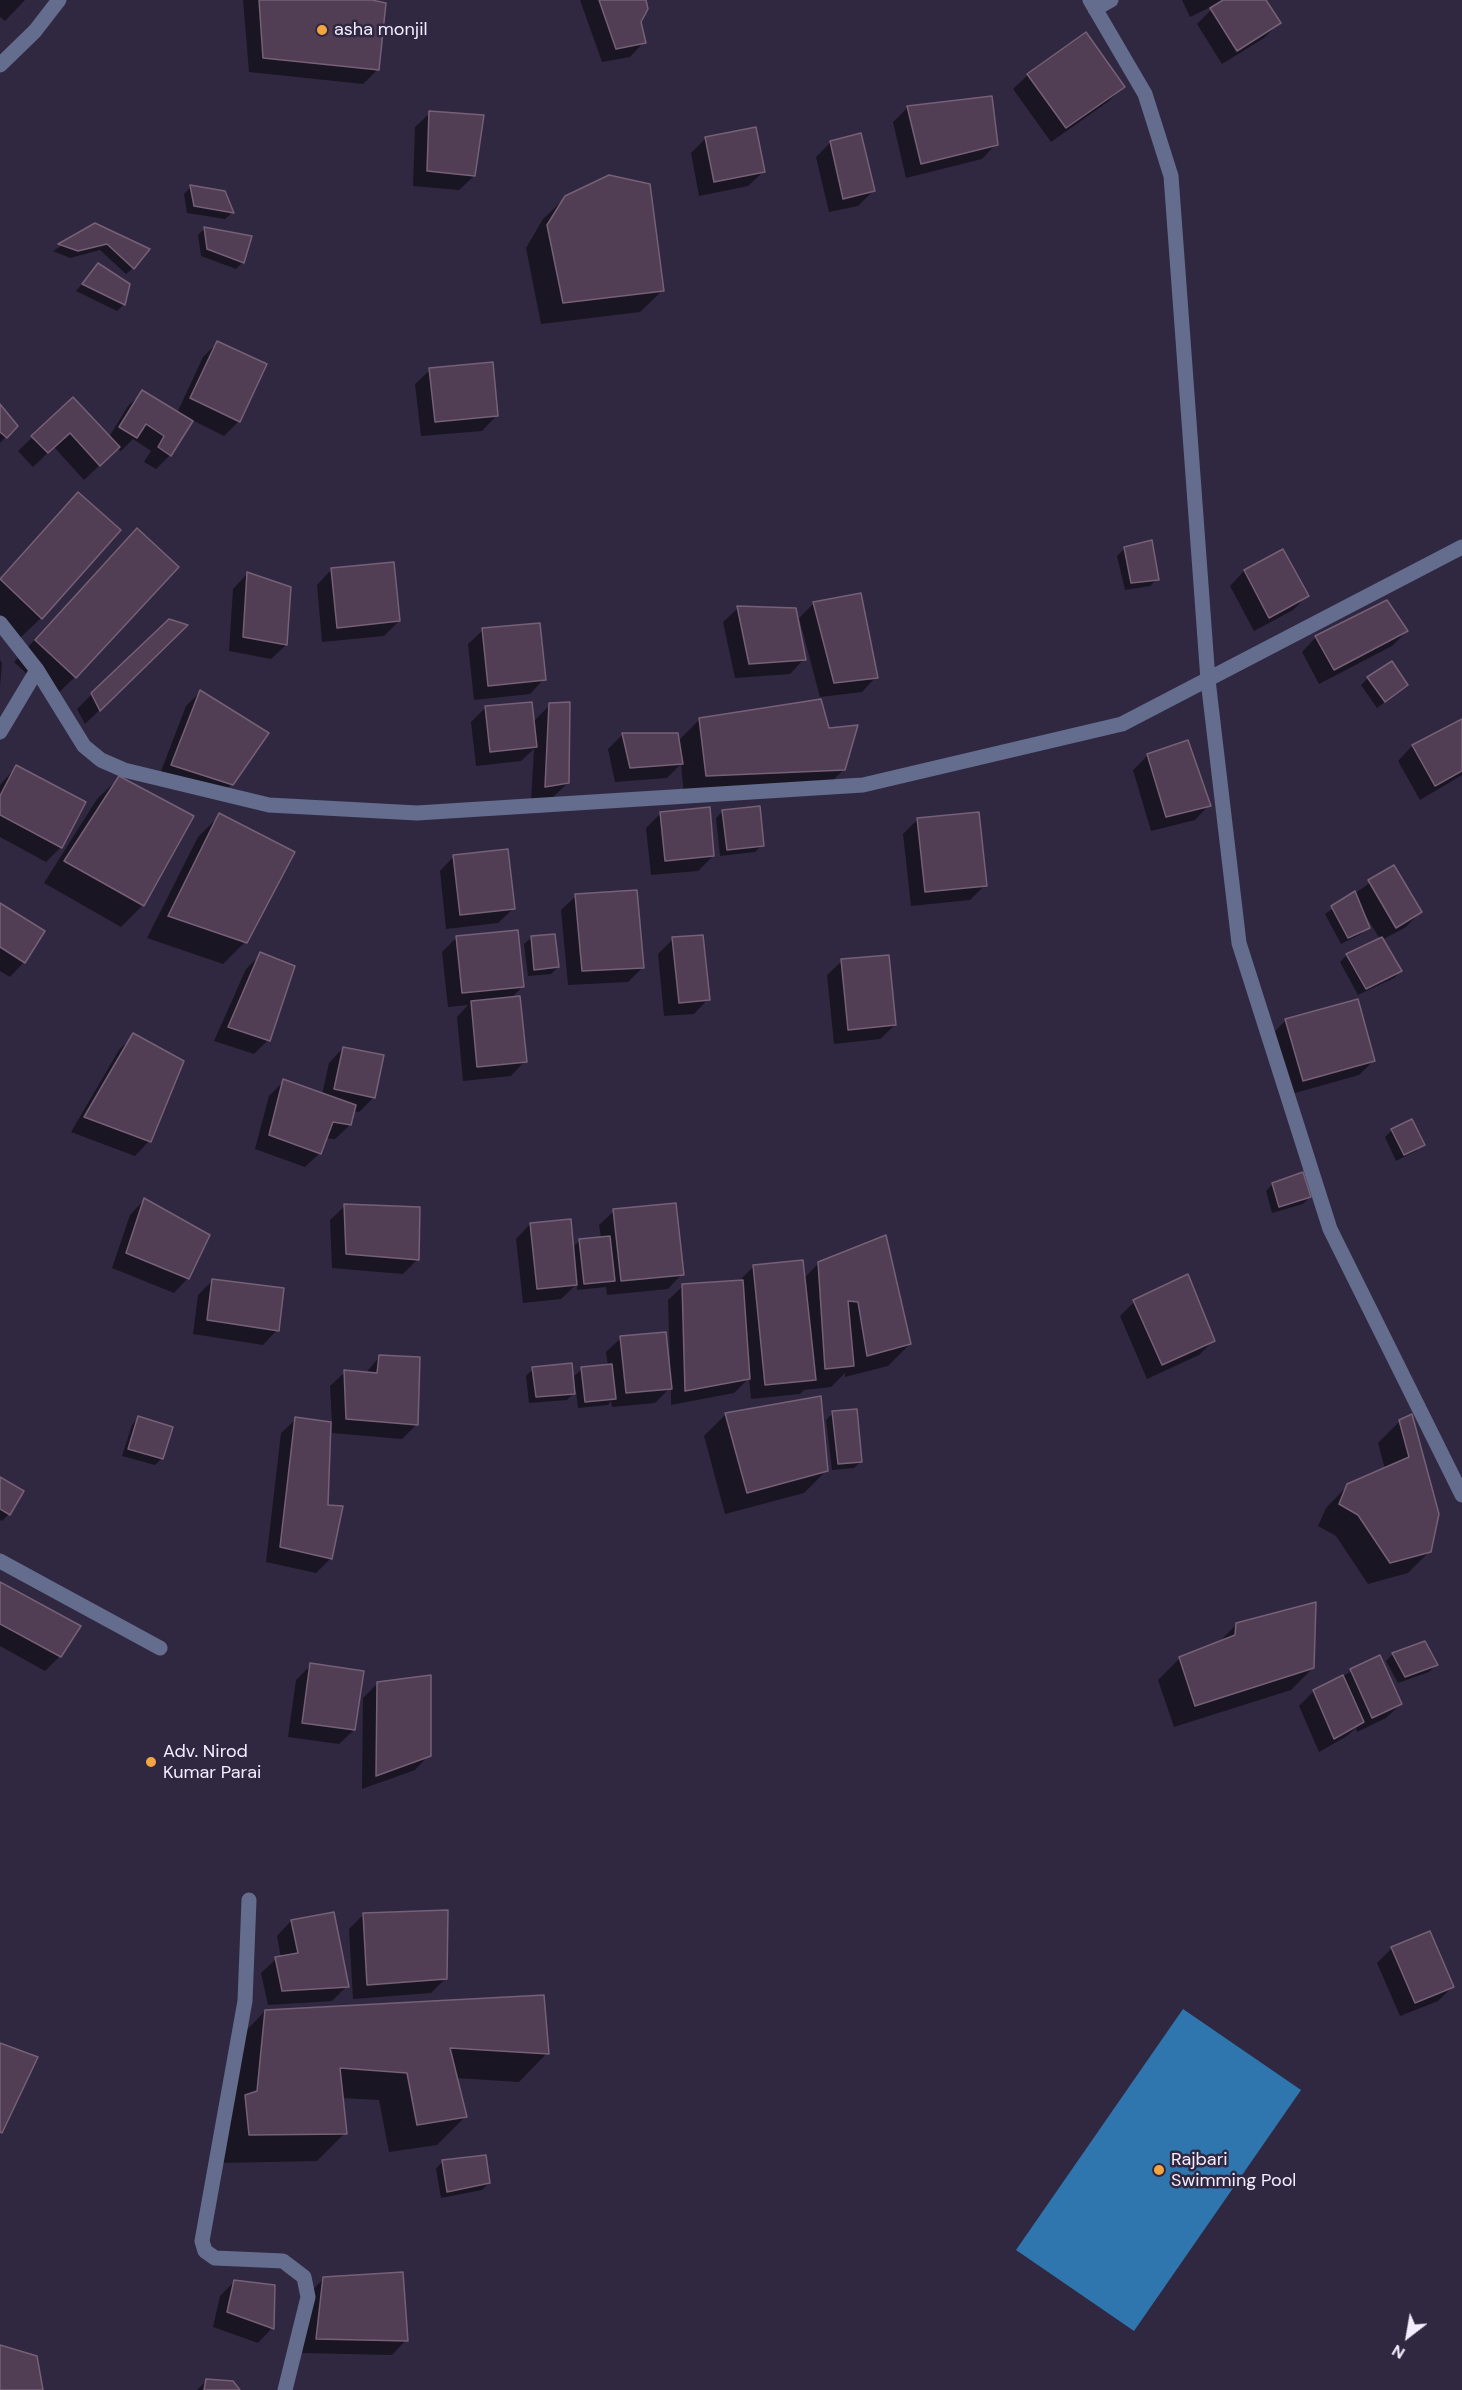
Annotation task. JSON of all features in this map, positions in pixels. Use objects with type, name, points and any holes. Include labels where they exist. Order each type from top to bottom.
[{"type":"street","points":[[0,65],[35,31],[59,0]]},
{"type":"street","points":[[1111,0],[1092,5],[1145,94],[1171,176],[1208,680],[1239,943],[1330,1229],[1462,1495]]},
{"type":"street","points":[[0,623],[37,670],[84,746],[101,760],[124,770],[269,805],[417,813],[864,785],[1122,724],[1462,548]]},
{"type":"street","points":[[0,732],[37,670]]},
{"type":"street","points":[[0,1561],[160,1648]]},
{"type":"street","points":[[249,1900],[245,2001],[202,2241],[205,2251],[215,2258],[283,2262],[304,2277],[308,2297],[285,2390]]},
{"type":"water","name":"Rajbari Swimming Pool","points":[[1183,2009],[1301,2090],[1134,2331],[1016,2250]]},
{"type":"building","name":"asha monjil","points":[[259,0],[372,0],[386,3],[379,70],[263,58]]},
{"type":"building","points":[[599,0],[646,0],[648,9],[641,22],[646,43],[616,49]]},
{"type":"building","points":[[1223,0],[1266,0],[1281,23],[1237,51],[1210,8]]},
{"type":"building","points":[[1086,32],[1125,87],[1066,128],[1027,74]]},
{"type":"building","points":[[992,96],[998,145],[921,164],[907,106]]},
{"type":"building","points":[[429,111],[484,115],[475,176],[427,171]]},
{"type":"building","points":[[756,127],[765,172],[714,182],[705,137]]},
{"type":"building","points":[[861,133],[875,191],[843,199],[830,141]]},
{"type":"building","points":[[609,175],[650,184],[664,291],[563,303],[547,225],[565,196]]},
{"type":"building","points":[[190,185],[225,191],[234,213],[194,206]]},
{"type":"building","points":[[95,223],[150,249],[134,269],[107,244],[78,251],[58,244]]},
{"type":"building","points":[[204,227],[252,236],[244,263],[207,249]]},
{"type":"building","points":[[98,263],[130,284],[125,305],[82,284]]},
{"type":"building","points":[[217,341],[267,364],[240,422],[190,398]]},
{"type":"building","points":[[493,362],[498,416],[435,422],[429,368]]},
{"type":"building","points":[[142,390],[193,421],[171,456],[158,447],[164,436],[146,424],[137,438],[119,427]]},
{"type":"building","points":[[73,397],[120,447],[100,466],[70,433],[48,453],[31,436]]},
{"type":"building","points":[[0,404],[18,426],[7,438],[0,432]]},
{"type":"building","points":[[78,492],[121,530],[42,619],[0,579]]},
{"type":"building","points":[[137,528],[179,567],[76,678],[35,640]]},
{"type":"building","points":[[1152,540],[1159,580],[1131,583],[1124,547]]},
{"type":"building","points":[[1283,549],[1309,596],[1269,618],[1244,570]]},
{"type":"building","points":[[394,562],[400,621],[337,628],[331,568]]},
{"type":"building","points":[[247,572],[291,587],[287,645],[243,637]]},
{"type":"building","points":[[861,593],[878,678],[834,683],[813,602]]},
{"type":"building","points":[[1387,600],[1408,631],[1334,670],[1315,636]]},
{"type":"building","points":[[737,606],[796,608],[806,660],[749,664]]},
{"type":"building","points":[[169,619],[188,625],[100,711],[91,693]]},
{"type":"building","points":[[540,623],[546,680],[488,686],[482,628]]},
{"type":"building","points":[[1392,661],[1408,685],[1385,702],[1367,677]]},
{"type":"building","points":[[200,690],[269,733],[233,785],[171,765]]},
{"type":"building","points":[[821,699],[829,728],[858,725],[845,770],[706,776],[699,718]]},
{"type":"building","points":[[532,702],[537,747],[490,752],[485,706]]},
{"type":"building","points":[[570,702],[569,783],[545,787],[549,703]]},
{"type":"building","points":[[1462,719],[1462,771],[1435,786],[1412,745]]},
{"type":"building","points":[[622,733],[678,733],[683,764],[630,768]]},
{"type":"building","points":[[1188,740],[1211,806],[1166,817],[1147,754]]},
{"type":"building","points":[[16,765],[86,802],[62,848],[0,815],[0,796]]},
{"type":"building","points":[[119,776],[194,816],[144,906],[64,861]]},
{"type":"building","points":[[760,806],[764,846],[727,850],[722,810]]},
{"type":"building","points":[[710,807],[714,856],[665,861],[660,812]]},
{"type":"building","points":[[979,812],[987,886],[925,892],[917,818]]},
{"type":"building","points":[[219,813],[295,852],[247,943],[168,916]]},
{"type":"building","points":[[508,849],[515,909],[460,915],[453,855]]},
{"type":"building","points":[[1394,865],[1422,912],[1396,928],[1368,880]]},
{"type":"building","points":[[637,890],[644,968],[582,971],[575,894]]},
{"type":"building","points":[[1355,891],[1370,928],[1348,938],[1331,906]]},
{"type":"building","points":[[0,903],[45,931],[25,963],[0,947]]},
{"type":"building","points":[[518,930],[524,987],[462,993],[456,936]]},
{"type":"building","points":[[555,934],[559,967],[534,970],[531,936]]},
{"type":"building","points":[[703,935],[710,1000],[679,1003],[672,937]]},
{"type":"building","points":[[1382,937],[1402,971],[1366,989],[1346,954]]},
{"type":"building","points":[[260,952],[295,966],[270,1041],[228,1027]]},
{"type":"building","points":[[889,955],[896,1025],[848,1030],[841,959]]},
{"type":"building","points":[[520,996],[527,1062],[477,1067],[471,1001]]},
{"type":"building","points":[[1358,999],[1375,1061],[1303,1081],[1285,1019]]},
{"type":"building","points":[[133,1033],[184,1061],[151,1142],[84,1117]]},
{"type":"building","points":[[343,1047],[384,1055],[375,1098],[334,1089]]},
{"type":"building","points":[[283,1079],[356,1105],[351,1125],[333,1122],[321,1154],[269,1135]]},
{"type":"building","points":[[1412,1119],[1425,1145],[1404,1155],[1391,1129]]},
{"type":"building","points":[[1303,1172],[1311,1197],[1279,1207],[1272,1183]]},
{"type":"building","points":[[144,1198],[210,1235],[189,1279],[126,1253]]},
{"type":"building","points":[[676,1203],[684,1275],[621,1281],[613,1209]]},
{"type":"building","points":[[344,1204],[420,1207],[419,1260],[346,1254]]},
{"type":"building","points":[[571,1219],[577,1285],[537,1289],[530,1223]]},
{"type":"building","points":[[886,1235],[911,1344],[867,1356],[858,1302],[848,1301],[854,1366],[825,1369],[818,1262]]},
{"type":"building","points":[[610,1236],[615,1281],[584,1284],[579,1239]]},
{"type":"building","points":[[803,1260],[816,1380],[765,1385],[753,1265]]},
{"type":"building","points":[[1188,1274],[1215,1341],[1162,1365],[1133,1300]]},
{"type":"building","points":[[212,1279],[284,1288],[279,1331],[207,1320]]},
{"type":"building","points":[[743,1280],[750,1379],[685,1391],[682,1284]]},
{"type":"building","points":[[666,1332],[672,1389],[626,1393],[620,1336]]},
{"type":"building","points":[[379,1355],[420,1357],[418,1425],[346,1419],[344,1370],[377,1373]]},
{"type":"building","points":[[572,1363],[575,1394],[536,1397],[532,1367]]},
{"type":"building","points":[[612,1364],[616,1399],[585,1402],[581,1367]]},
{"type":"building","points":[[821,1396],[828,1471],[747,1493],[725,1413]]},
{"type":"building","points":[[857,1409],[862,1462],[838,1464],[832,1411]]},
{"type":"building","points":[[1412,1414],[1439,1514],[1431,1552],[1390,1563],[1358,1515],[1339,1504],[1347,1484],[1409,1457],[1399,1420]]},
{"type":"building","points":[[138,1416],[173,1427],[163,1459],[128,1449]]},
{"type":"building","points":[[295,1417],[331,1422],[328,1505],[343,1506],[332,1559],[280,1547]]},
{"type":"building","points":[[0,1477],[24,1491],[10,1515],[0,1509]]},
{"type":"building","points":[[0,1582],[81,1626],[61,1657],[0,1624]]},
{"type":"building","points":[[1316,1602],[1314,1668],[1195,1706],[1179,1657],[1235,1635],[1236,1623]]},
{"type":"building","points":[[1425,1641],[1438,1665],[1405,1677],[1392,1653]]},
{"type":"building","points":[[1380,1655],[1402,1704],[1372,1718],[1350,1669]]},
{"type":"building","points":[[310,1663],[364,1671],[355,1730],[302,1723]]},
{"type":"building","points":[[431,1675],[431,1756],[376,1776],[377,1682]]},
{"type":"building","points":[[1343,1675],[1364,1722],[1334,1739],[1313,1690]]},
{"type":"building","points":[[448,1910],[447,1979],[367,1985],[363,1913]]},
{"type":"building","points":[[334,1912],[349,1987],[282,1991],[275,1957],[298,1953],[291,1920]]},
{"type":"building","points":[[1430,1931],[1454,1987],[1415,2003],[1391,1947]]},
{"type":"building","points":[[544,1995],[549,2054],[450,2048],[467,2117],[417,2125],[407,2073],[340,2068],[347,2134],[249,2135],[245,2095],[257,2091],[265,2010]]},
{"type":"building","points":[[0,2043],[38,2057],[2,2133],[0,2132]]},
{"type":"building","points":[[486,2155],[490,2183],[447,2192],[442,2160]]},
{"type":"building","points":[[403,2272],[408,2341],[316,2339],[323,2277]]},
{"type":"building","points":[[234,2280],[275,2285],[274,2329],[227,2312]]},
{"type":"building","points":[[0,2345],[37,2356],[43,2390],[0,2390]]},
{"type":"building","points":[[206,2379],[233,2381],[240,2390],[204,2390]]},
{"type":"place","name":"asha monjil","points":[[322,30]]},
{"type":"place","name":"Adv. Nirod Kumar Parai","points":[[151,1762]]},
{"type":"place","name":"Rajbari Swimming Pool","points":[[1159,2170]]}]
